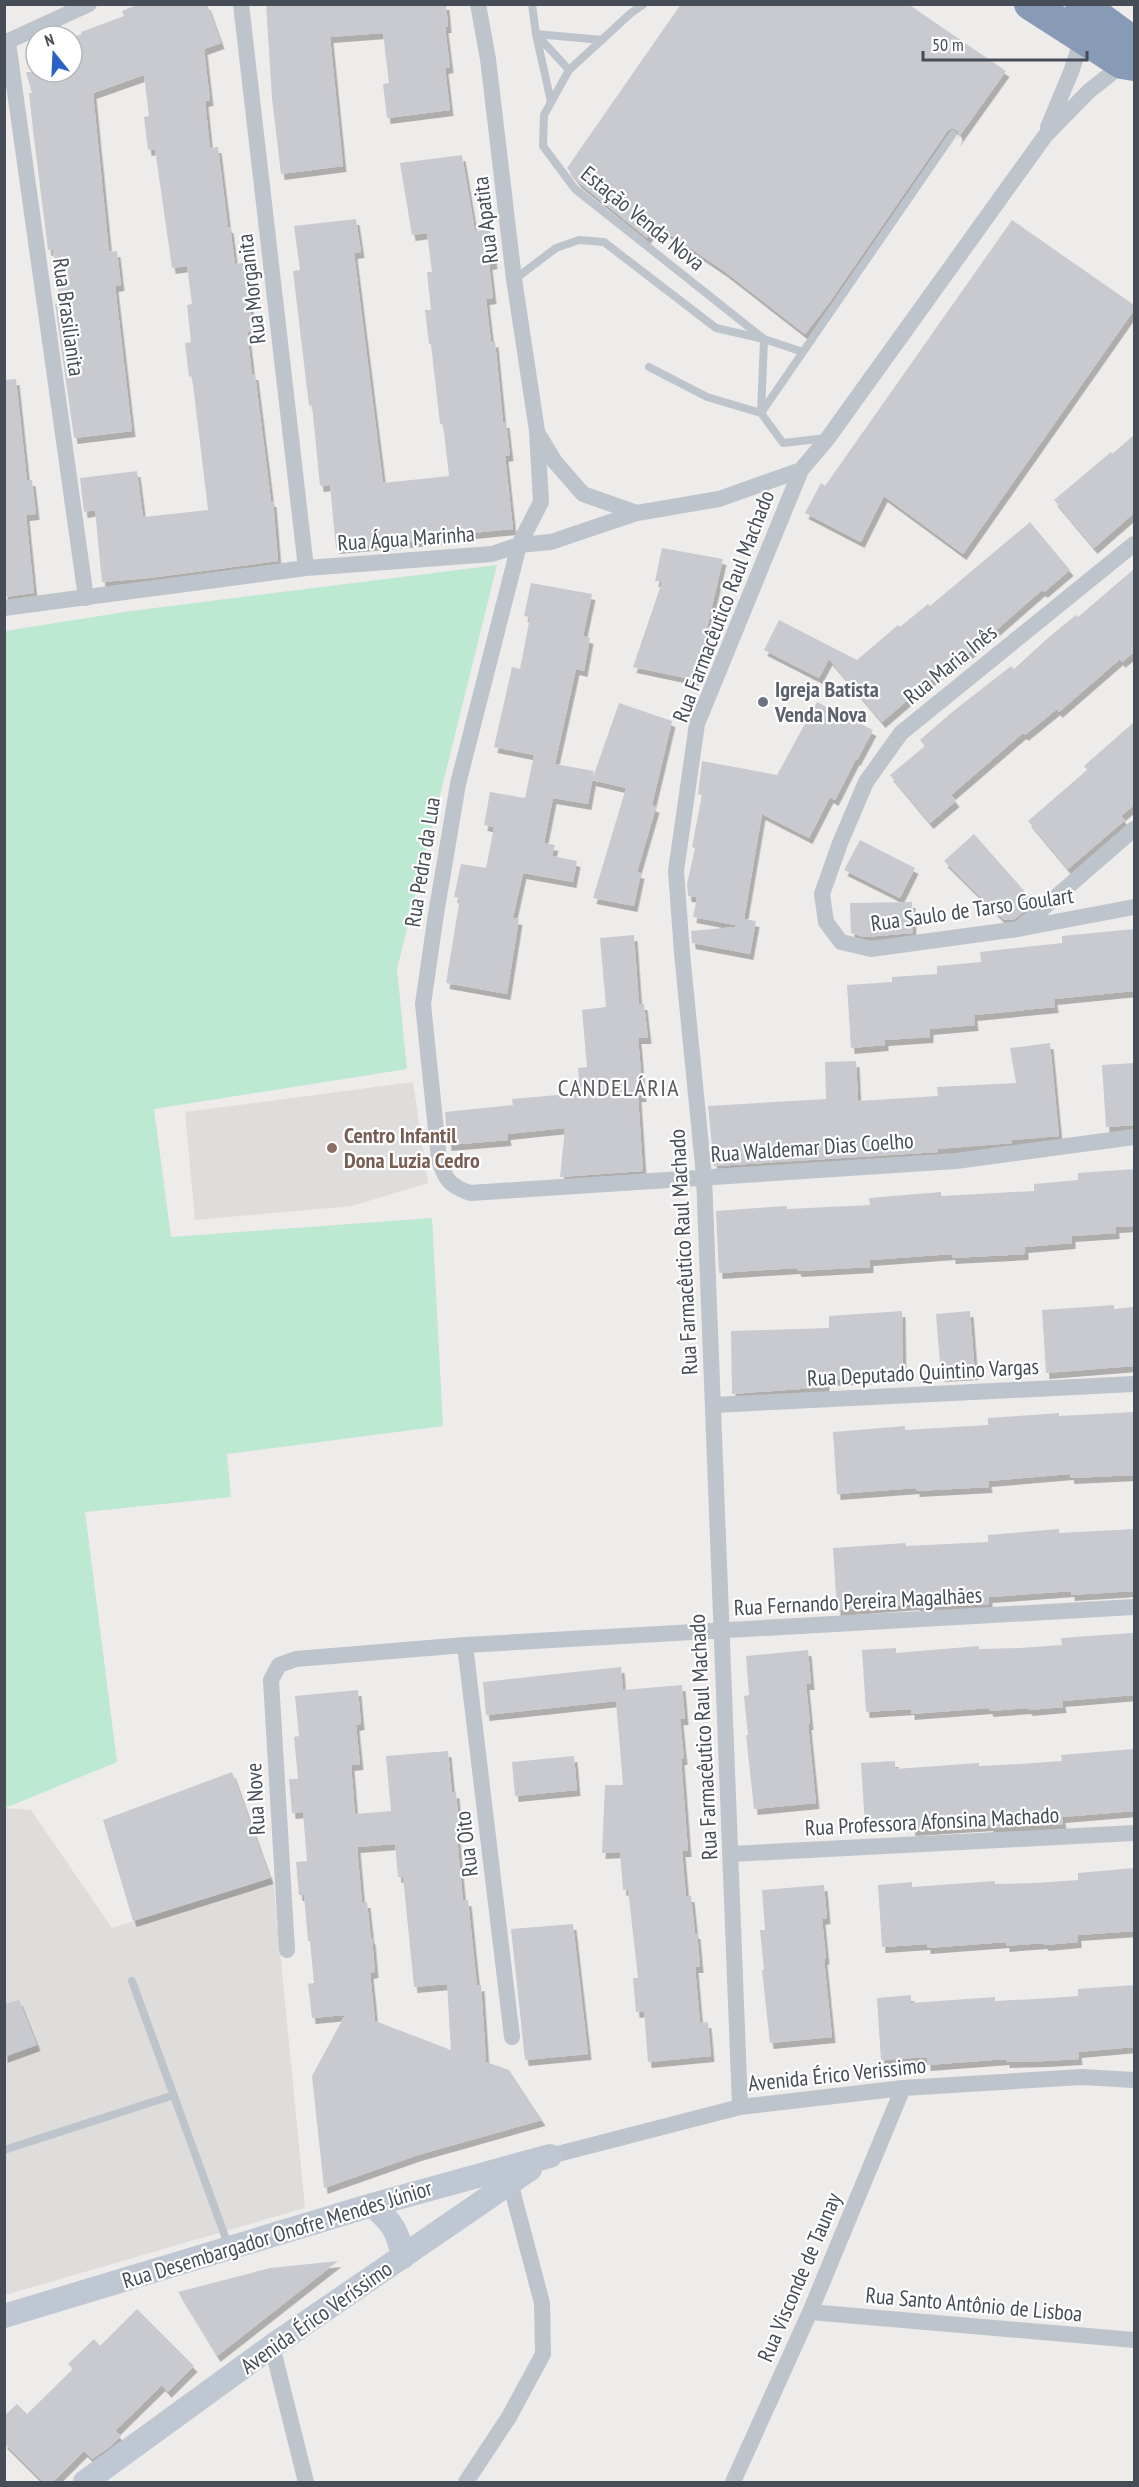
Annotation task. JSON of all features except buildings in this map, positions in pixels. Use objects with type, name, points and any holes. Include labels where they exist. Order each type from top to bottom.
[{"type":"highway","points":[[1030,4],[1084,19],[1131,57]]},
{"type":"street","points":[[6,42],[88,4]]},
{"type":"street","name":"Rua Morganita","points":[[241,4],[306,568]]},
{"type":"street","name":"Rua Apatita","points":[[478,4],[488,59],[514,279],[537,431],[541,502],[519,545]]},
{"type":"street","name":"Rua Farmacêutico Raul Machado","points":[[1045,136],[1071,72],[1084,19]]},
{"type":"street","name":"Rua Brasilianita","points":[[6,42],[86,598]]},
{"type":"street","name":"Rua Farmacêutico Raul Machado","points":[[740,2107],[704,1176],[676,871],[697,724],[801,470],[828,438],[1045,136],[1089,91],[1131,57]]},
{"type":"street","name":"Rua Apatita","points":[[537,431],[555,462],[583,494],[637,513]]},
{"type":"street","name":"Rua Água Marinha","points":[[4,608],[306,568],[492,554],[519,545],[551,542],[637,513],[719,499],[801,470]]},
{"type":"street","name":"Rua Maria Inês","points":[[826,922],[822,894],[840,843],[866,782],[901,733],[1134,544]]},
{"type":"street","name":"Rua Pedra da Lua","points":[[455,1188],[444,1175],[440,1160],[423,1004],[458,783],[519,545]]},
{"type":"street","points":[[1018,929],[1134,829]]},
{"type":"street","name":"Rua Saulo de Tarso Goulart","points":[[826,922],[841,942],[871,949],[1018,929],[1134,907]]},
{"type":"street","name":"Rua Waldemar Dias Coelho","points":[[455,1188],[470,1193],[956,1161],[1134,1137]]},
{"type":"street","name":"Rua Deputado Quintino Vargas","points":[[714,1405],[1134,1384]]},
{"type":"street","name":"Rua Fernando Pereira Magalhães","points":[[296,1659],[465,1645],[1134,1607]]},
{"type":"street","name":"Rua Oito","points":[[465,1645],[512,2037]]},
{"type":"street","name":"Rua Nove","points":[[286,1950],[271,1680],[279,1665],[296,1659]]},
{"type":"street","name":"Rua Professora Afonsina Machado","points":[[732,1854],[1134,1833]]},
{"type":"street","name":"Avenida Érico Verissimo","points":[[550,2156],[740,2107],[903,2088],[1082,2077],[1134,2080]]},
{"type":"street","name":"Rua Visconde de Taunay","points":[[733,2482],[810,2312],[903,2088]]},
{"type":"street","name":"Rua Desembargador Onofre Mendes Júnior","points":[[4,2316],[372,2205],[550,2156]]},
{"type":"street","name":"Avenida Érico Veríssimo","points":[[85,2482],[272,2346],[550,2156]]},
{"type":"street","points":[[466,2482],[509,2417],[543,2355],[542,2303],[510,2182]]},
{"type":"street","points":[[372,2205],[388,2218],[399,2237],[403,2257]]},
{"type":"street","name":"Rua Santo Antônio de Lisboa","points":[[810,2312],[1134,2340]]},
{"type":"street","points":[[272,2346],[306,2482]]},
{"type":"lane","name":"Estação Venda Nova","points":[[532,4],[551,102]]},
{"type":"lane","name":"Estação Venda Nova","points":[[644,4],[630,13],[569,70],[544,115],[543,146],[575,189],[764,339]]},
{"type":"lane","points":[[536,34],[602,40]]},
{"type":"lane","points":[[536,34],[569,70]]},
{"type":"lane","points":[[761,413],[953,134]]},
{"type":"lane","name":"Estação Venda Nova","points":[[514,279],[556,249],[579,240],[604,242],[716,328],[764,339],[802,352]]},
{"type":"lane","points":[[761,413],[764,339]]},
{"type":"lane","points":[[649,367],[707,397],[761,413],[783,443],[828,438]]},
{"type":"lane","points":[[132,1981],[229,2248]]},
{"type":"lane","points":[[4,2150],[174,2095]]},
{"type":"shaded area","points":[[413,1082],[428,1183],[352,1206],[195,1220],[185,1112]]},
{"type":"shaded area","points":[[4,1808],[31,1810],[112,1928],[273,1877],[305,2208],[5,2295]]},
{"type":"green space","points":[[497,565],[397,969],[407,1069],[154,1109],[171,1237],[432,1218],[443,1426],[227,1454],[231,1497],[85,1512],[117,1762],[5,1808],[5,631],[131,611]]},
{"type":"place","name":"Igreja Batista Venda Nova","points":[[763,702]]},
{"type":"place","name":"Centro Infantil Dona Luzia Cedro","points":[[332,1148]]},
{"type":"district","name":"CANDELÁRIA","points":[[619,1087]]}]
